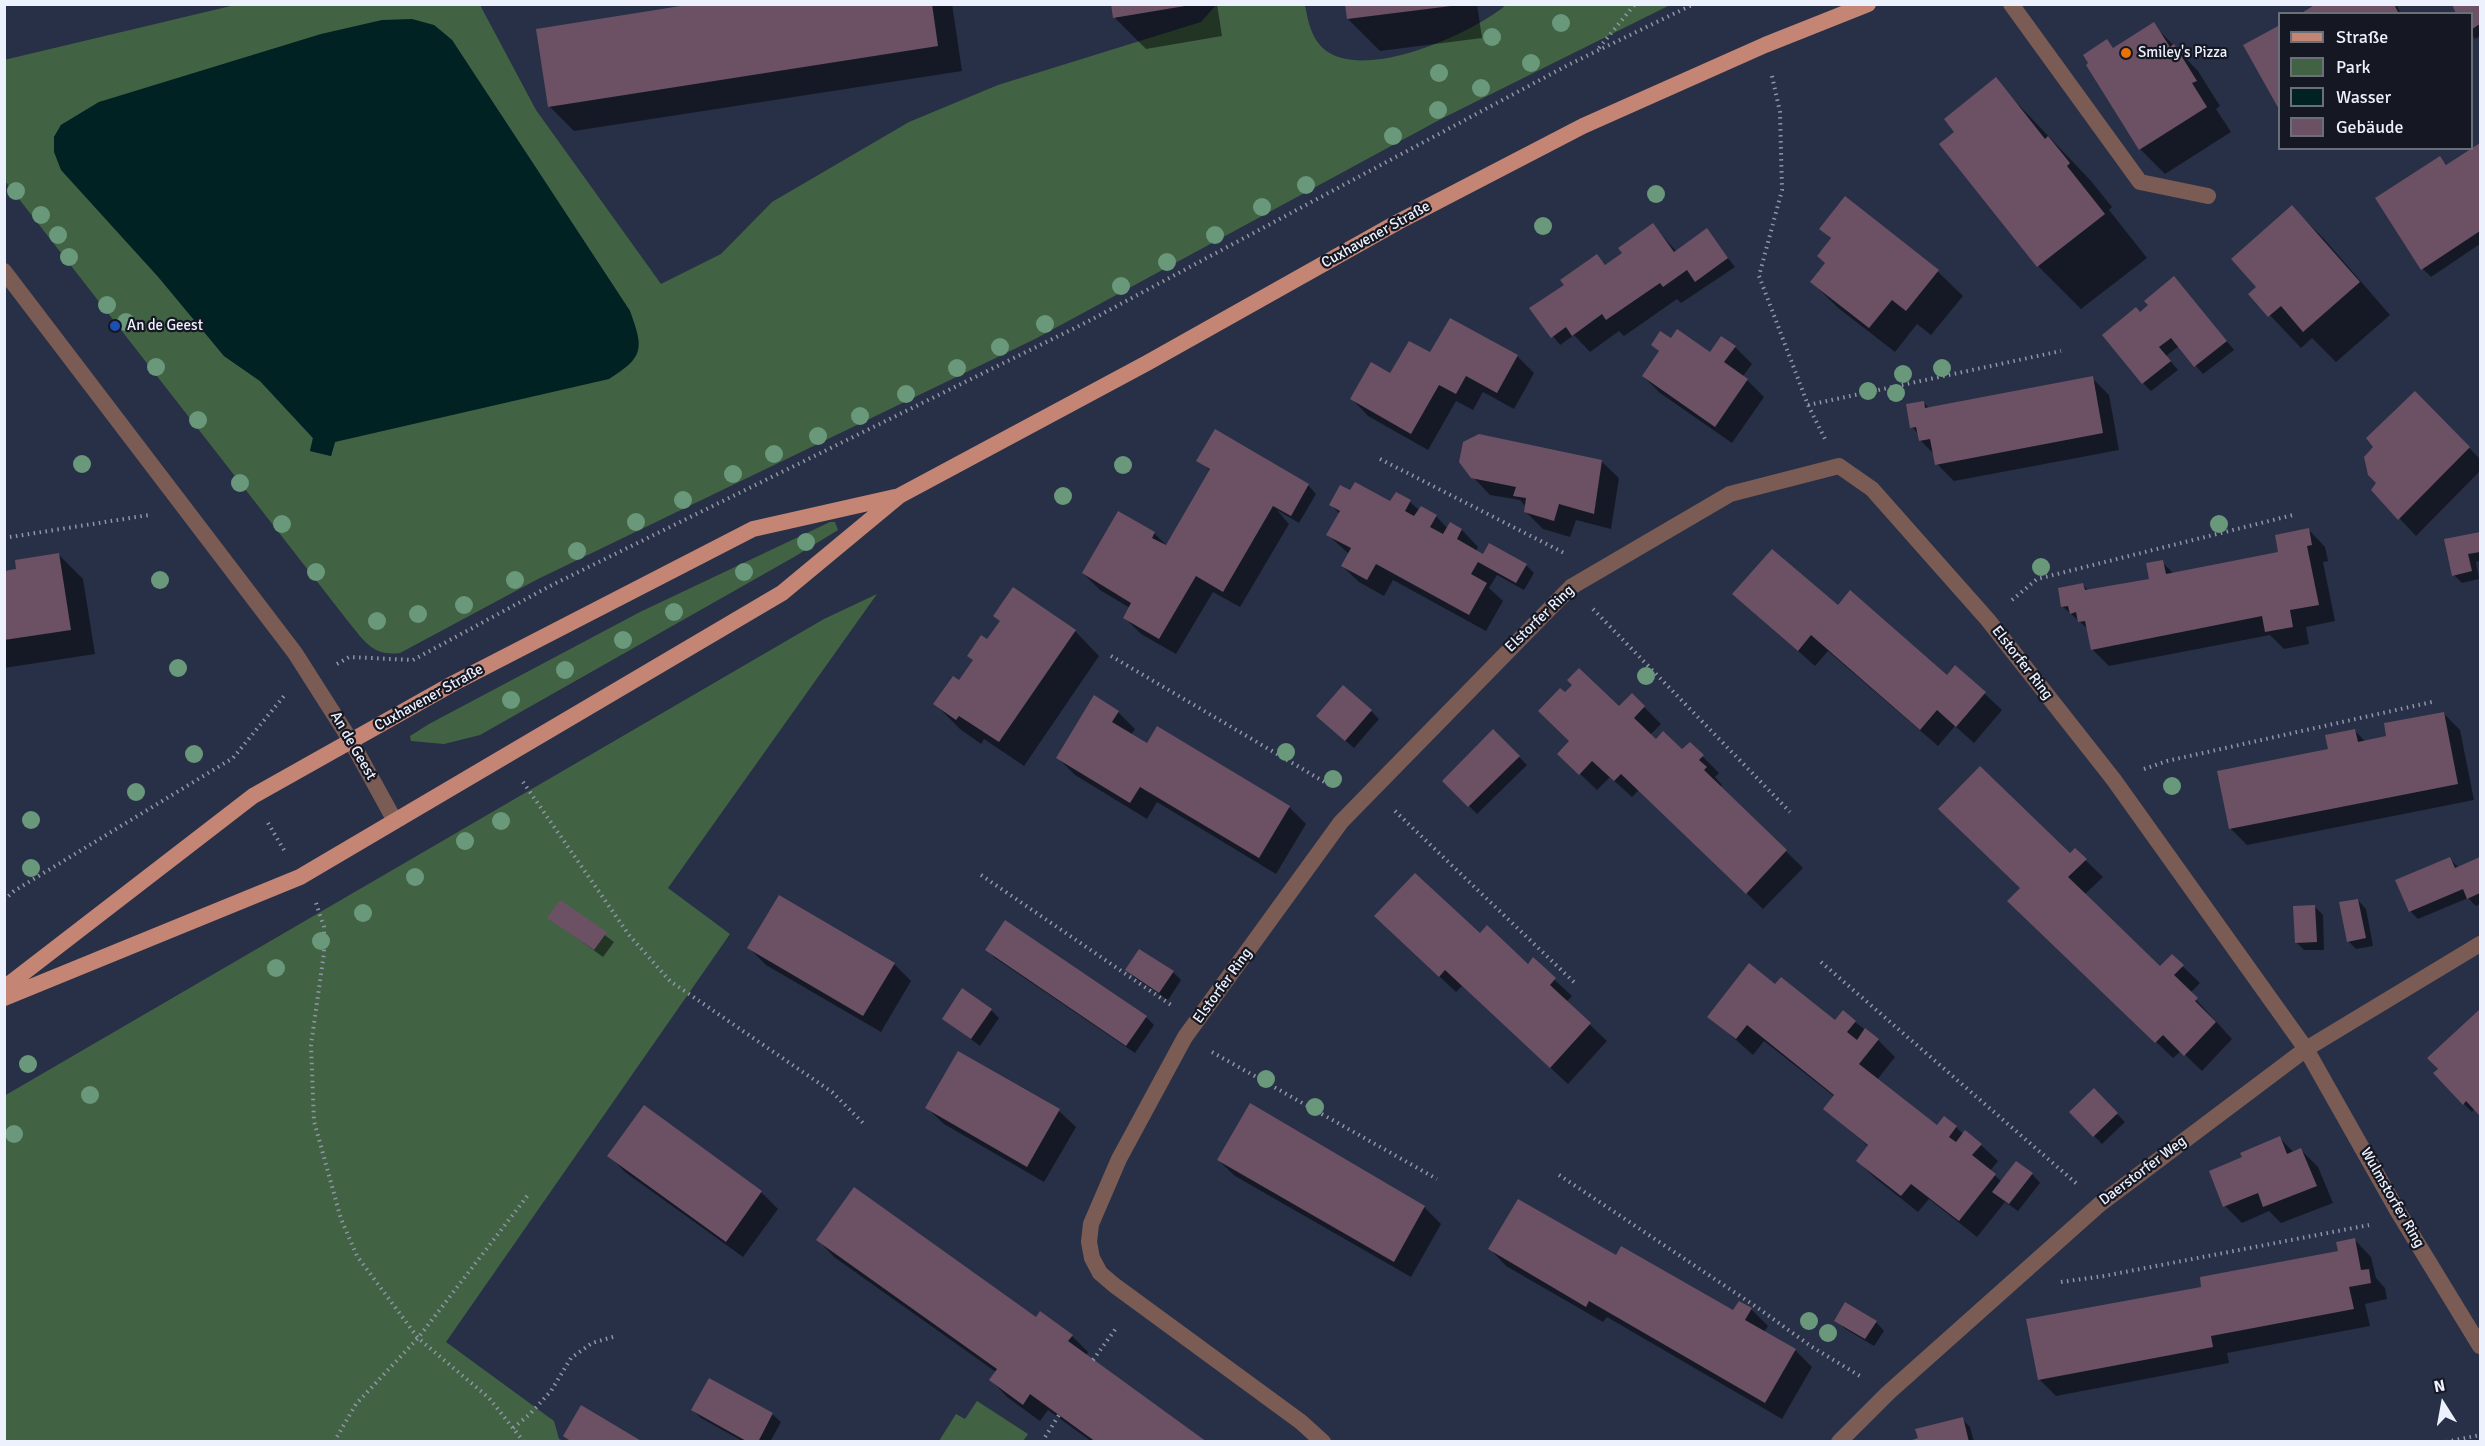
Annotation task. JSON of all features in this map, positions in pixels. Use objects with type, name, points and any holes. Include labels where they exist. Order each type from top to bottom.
[{"type":"main road","name":"Cuxhavener Straße","points":[[4,998],[300,878],[782,593],[899,496],[1147,363],[1408,217],[1583,126],[1765,45],[1868,4]]},
{"type":"main road","name":"Cuxhavener Straße","points":[[4,988],[253,796],[464,678],[753,529],[899,496]]},
{"type":"street","points":[[2011,4],[2140,182],[2208,196]]},
{"type":"street","name":"An de Geest","points":[[4,271],[295,653],[351,741],[395,821]]},
{"type":"street","name":"Elstorfer Ring","points":[[1323,1442],[1300,1422],[1100,1273],[1092,1258],[1089,1242],[1091,1224],[1119,1159],[1185,1037],[1341,822],[1571,587],[1731,494],[1839,466],[1872,489],[1988,620],[2114,780],[2306,1049]]},
{"type":"street","name":"Daerstorfer Weg","points":[[1839,1442],[1888,1392],[2100,1204],[2306,1049],[2481,944]]},
{"type":"street","name":"Wulmstorfer Ring","points":[[2306,1049],[2397,1210],[2481,1346]]},
{"type":"path","points":[[1597,51],[1635,4]]},
{"type":"path","points":[[4,900],[14,891],[233,758],[281,698],[349,657],[413,660],[550,586],[1085,323],[1597,51],[1694,4]]},
{"type":"path","points":[[1765,45],[1780,112],[1782,190],[1759,276],[1808,405],[1839,466]]},
{"type":"path","points":[[1808,405],[2061,351]]},
{"type":"path","points":[[1380,459],[1599,570]]},
{"type":"path","points":[[4,538],[186,509]]},
{"type":"path","points":[[1988,620],[2037,579],[2293,515]]},
{"type":"path","points":[[1571,587],[1790,812]]},
{"type":"path","points":[[1112,656],[1360,802]]},
{"type":"path","points":[[2114,780],[2167,761],[2432,702]]},
{"type":"path","points":[[505,757],[628,935],[670,981],[832,1092],[863,1123]]},
{"type":"path","points":[[1373,789],[1577,985]]},
{"type":"path","points":[[981,875],[1197,1023]]},
{"type":"path","points":[[300,878],[317,905],[324,927],[324,953],[311,1045],[314,1121],[341,1219],[357,1256],[418,1338],[489,1398],[524,1442]]},
{"type":"path","points":[[1821,962],[2100,1204]]},
{"type":"path","points":[[1185,1037],[1437,1179]]},
{"type":"path","points":[[1559,1175],[1758,1308],[1812,1347],[1888,1392]]},
{"type":"path","points":[[334,1442],[356,1404],[418,1338],[528,1195]]},
{"type":"path","points":[[2025,1269],[2043,1284],[2104,1276],[2378,1223],[2397,1210]]},
{"type":"path","points":[[1093,1360],[1136,1302]]},
{"type":"path","points":[[513,1428],[530,1414],[551,1391],[571,1358],[592,1342],[616,1336]]},
{"type":"path","points":[[1042,1442],[1059,1415]]},
{"type":"path","points":[[2446,1442],[2481,1435]]},
{"type":"green space","points":[[235,5],[480,5],[536,110],[661,284],[721,254],[772,202],[909,122],[998,85],[1201,22],[1216,5],[1305,5],[1313,35],[1325,50],[1343,58],[1366,60],[1392,57],[1445,40],[1470,28],[1506,5],[1670,5],[1441,119],[1035,339],[538,579],[400,653],[390,654],[375,649],[358,634],[5,181],[4,60]],"holes":[[[434,25],[452,40],[630,311],[335,442],[331,456],[310,451],[313,438],[260,381],[224,356],[160,279],[54,137],[61,125],[99,102]]]},
{"type":"green space","points":[[830,522],[835,522],[838,530],[480,735],[444,744],[411,741],[410,736],[429,724],[640,612]]},
{"type":"green space","points":[[877,594],[668,888],[730,934],[446,1342],[554,1421],[559,1439],[564,1441],[5,1441],[4,1096],[824,619]]},
{"type":"green space","points":[[977,1401],[1028,1434],[1023,1441],[939,1441],[956,1414],[965,1419]]},
{"type":"water","points":[[412,19],[434,25],[452,40],[630,311],[638,335],[638,351],[629,364],[609,379],[335,442],[331,456],[310,451],[313,438],[260,381],[224,356],[160,279],[61,170],[54,152],[54,137],[61,125],[99,102],[321,34],[382,20]]},
{"type":"building","points":[[693,4],[932,4],[938,46],[548,107],[536,29]]},
{"type":"building","points":[[1111,4],[1185,4],[1185,6],[1113,18]]},
{"type":"building","points":[[1345,4],[1451,4],[1451,6],[1347,19]]},
{"type":"building","points":[[2316,4],[2394,4],[2398,12],[2303,12]]},
{"type":"building","points":[[2452,4],[2480,4],[2480,24],[2473,28],[2473,12],[2455,12]]},
{"type":"building","points":[[2154,22],[2170,47],[2174,44],[2197,81],[2192,83],[2207,107],[2139,150],[2086,65],[2088,63],[2083,55],[2107,39],[2113,48]]},
{"type":"building","points":[[2278,26],[2278,107],[2243,45]]},
{"type":"building","points":[[1996,77],[2045,139],[2048,136],[2070,163],[2067,166],[2105,214],[2037,267],[1939,144],[1954,132],[1944,119]]},
{"type":"building","points":[[2480,143],[2480,231],[2421,270],[2375,198],[2440,156],[2446,165],[2469,150],[2473,150]]},
{"type":"building","points":[[1845,196],[1939,270],[1906,311],[1892,300],[1869,328],[1810,282],[1825,263],[1817,256],[1831,238],[1819,229]]},
{"type":"building","points":[[2292,205],[2360,282],[2303,332],[2281,306],[2268,317],[2248,294],[2256,287],[2231,259]]},
{"type":"building","points":[[1653,223],[1674,252],[1707,228],[1728,258],[1695,282],[1687,270],[1663,287],[1660,283],[1606,320],[1602,314],[1572,336],[1566,327],[1551,338],[1529,308],[1564,285],[1560,280],[1597,254],[1605,265],[1622,253],[1618,248]]},
{"type":"building","points":[[2174,276],[2227,341],[2194,367],[2171,338],[2159,347],[2171,361],[2142,384],[2102,335],[2136,307],[2140,312],[2148,305],[2144,301]]},
{"type":"building","points":[[1450,318],[1518,355],[1497,393],[1466,376],[1456,394],[1439,385],[1411,434],[1350,399],[1371,362],[1390,373],[1409,341],[1430,352]]},
{"type":"building","points":[[1677,329],[1710,352],[1721,336],[1736,346],[1724,362],[1748,379],[1715,427],[1642,376],[1659,351],[1651,345],[1660,331],[1671,338]]},
{"type":"building","points":[[2093,376],[2103,433],[1935,465],[1930,439],[1919,441],[1916,427],[1910,428],[1906,404],[1924,401],[1925,408]]},
{"type":"building","points":[[2415,391],[2470,447],[2398,520],[2371,490],[2376,483],[2368,475],[2364,457],[2373,447],[2366,438]]},
{"type":"building","points":[[1215,429],[1309,484],[1291,516],[1273,506],[1223,592],[1196,576],[1159,639],[1123,618],[1131,603],[1082,573],[1118,511],[1155,532],[1152,538],[1166,545],[1210,469],[1196,461]]},
{"type":"building","points":[[1479,434],[1602,460],[1594,514],[1559,504],[1554,521],[1524,512],[1526,498],[1513,496],[1516,487],[1471,478],[1459,462],[1463,442]]},
{"type":"building","points":[[1355,482],[1390,501],[1396,492],[1411,500],[1405,511],[1414,516],[1421,506],[1437,515],[1430,527],[1443,534],[1450,522],[1462,529],[1457,539],[1483,554],[1489,543],[1527,564],[1516,583],[1478,562],[1471,574],[1487,583],[1469,615],[1376,564],[1367,580],[1341,566],[1351,548],[1326,535],[1340,511],[1329,505],[1340,485],[1350,490]]},
{"type":"building","points":[[2309,528],[2312,545],[2307,546],[2319,605],[2290,610],[2293,627],[2265,632],[2262,616],[2091,650],[2085,621],[2078,622],[2076,612],[2070,614],[2068,606],[2061,607],[2058,588],[2083,583],[2085,590],[2149,579],[2146,563],[2163,560],[2166,574],[2278,552],[2275,535]]},
{"type":"building","points":[[2480,532],[2480,552],[2468,554],[2472,571],[2452,576],[2444,539]]},
{"type":"building","points":[[1772,549],[1838,605],[1850,590],[1947,675],[1955,665],[1986,692],[1956,727],[1937,710],[1920,730],[1811,635],[1798,651],[1732,594]]},
{"type":"building","points":[[59,553],[71,630],[4,640],[4,571],[16,569],[15,560]]},
{"type":"building","points":[[1013,587],[1076,630],[999,742],[959,716],[956,720],[933,704],[953,676],[959,680],[973,660],[967,656],[981,635],[987,639],[1000,621],[993,616]]},
{"type":"building","points":[[1579,668],[1619,706],[1632,693],[1645,706],[1634,718],[1656,739],[1663,731],[1682,749],[1690,742],[1704,755],[1699,760],[1707,767],[1704,770],[1787,850],[1746,894],[1621,774],[1614,781],[1592,761],[1579,775],[1557,754],[1569,741],[1538,711],[1560,688],[1565,692],[1572,685],[1567,680]]},
{"type":"building","points":[[1343,685],[1372,710],[1345,741],[1316,716]]},
{"type":"building","points":[[1094,695],[1119,711],[1112,722],[1147,743],[1157,726],[1290,806],[1259,858],[1140,787],[1130,803],[1056,758]]},
{"type":"building","points":[[2444,712],[2458,784],[2229,829],[2217,771],[2328,749],[2325,735],[2355,729],[2358,742],[2386,736],[2384,723]]},
{"type":"building","points":[[1493,729],[1520,756],[1468,807],[1442,781]]},
{"type":"building","points":[[1980,766],[2070,853],[2075,848],[2087,859],[2068,877],[2160,966],[2172,954],[2184,965],[2174,975],[2198,998],[2195,1001],[2216,1022],[2184,1056],[2163,1035],[2155,1043],[2007,901],[2020,888],[1938,809]]},
{"type":"building","points":[[2450,857],[2455,868],[2480,857],[2480,893],[2467,899],[2463,889],[2409,912],[2395,880]]},
{"type":"building","points":[[1415,873],[1480,933],[1487,925],[1528,964],[1533,957],[1556,978],[1550,985],[1591,1023],[1550,1068],[1445,970],[1439,977],[1374,916]]},
{"type":"building","points":[[779,895],[895,963],[863,1016],[747,948]]},
{"type":"building","points":[[2358,899],[2366,938],[2347,942],[2339,902]]},
{"type":"building","points":[[560,900],[607,932],[594,950],[547,918]]},
{"type":"building","points":[[2315,905],[2317,942],[2295,943],[2293,906]]},
{"type":"building","points":[[1005,920],[1147,1016],[1126,1046],[985,950]]},
{"type":"building","points":[[1139,949],[1174,971],[1159,993],[1125,970]]},
{"type":"building","points":[[1749,963],[1775,984],[1781,977],[1835,1020],[1843,1010],[1856,1021],[1847,1032],[1857,1040],[1865,1028],[1879,1039],[1859,1064],[1937,1125],[1944,1116],[1957,1126],[1949,1137],[1956,1142],[1965,1130],[1982,1144],[1972,1155],[1996,1174],[1959,1221],[1911,1184],[1901,1196],[1856,1161],[1868,1145],[1823,1109],[1834,1095],[1747,1025],[1736,1039],[1707,1017]]},
{"type":"building","points":[[962,988],[992,1009],[971,1039],[942,1019]]},
{"type":"building","points":[[2480,1009],[2480,1116],[2466,1101],[2463,1105],[2433,1073],[2438,1069],[2427,1058]]},
{"type":"building","points":[[958,1051],[1060,1109],[1027,1167],[925,1108]]},
{"type":"building","points":[[2094,1088],[2118,1113],[2093,1137],[2069,1112]]},
{"type":"building","points":[[1250,1103],[1425,1206],[1394,1262],[1217,1160]]},
{"type":"building","points":[[644,1105],[762,1191],[726,1242],[607,1156]]},
{"type":"building","points":[[2280,1136],[2287,1154],[2301,1148],[2317,1186],[2263,1207],[2258,1193],[2223,1207],[2209,1171],[2242,1157],[2240,1153]]},
{"type":"building","points":[[2016,1161],[2033,1173],[2009,1204],[1992,1192]]},
{"type":"building","points":[[854,1187],[1036,1317],[1040,1311],[1073,1335],[1068,1341],[1207,1442],[1096,1442],[1030,1394],[1023,1405],[989,1380],[997,1369],[816,1240]]},
{"type":"building","points":[[1518,1199],[1616,1255],[1621,1246],[1733,1310],[1739,1301],[1752,1308],[1745,1320],[1796,1349],[1765,1403],[1589,1301],[1586,1307],[1488,1249]]},
{"type":"building","points":[[2355,1238],[2361,1270],[2369,1269],[2371,1283],[2349,1287],[2354,1309],[2211,1336],[2213,1347],[2038,1380],[2026,1319],[2201,1287],[2200,1277],[2338,1251],[2336,1242]]},
{"type":"building","points":[[1845,1302],[1877,1321],[1865,1339],[1834,1321]]},
{"type":"building","points":[[709,1378],[773,1413],[758,1442],[748,1442],[691,1410]]},
{"type":"building","points":[[581,1405],[643,1442],[572,1442],[563,1436]]},
{"type":"building","points":[[1963,1417],[1969,1442],[1906,1442],[1918,1438],[1915,1429]]},
{"type":"place","name":"Smiley's Pizza","points":[[2126,53]]},
{"type":"place","name":"An de Geest","points":[[115,326]]}]
